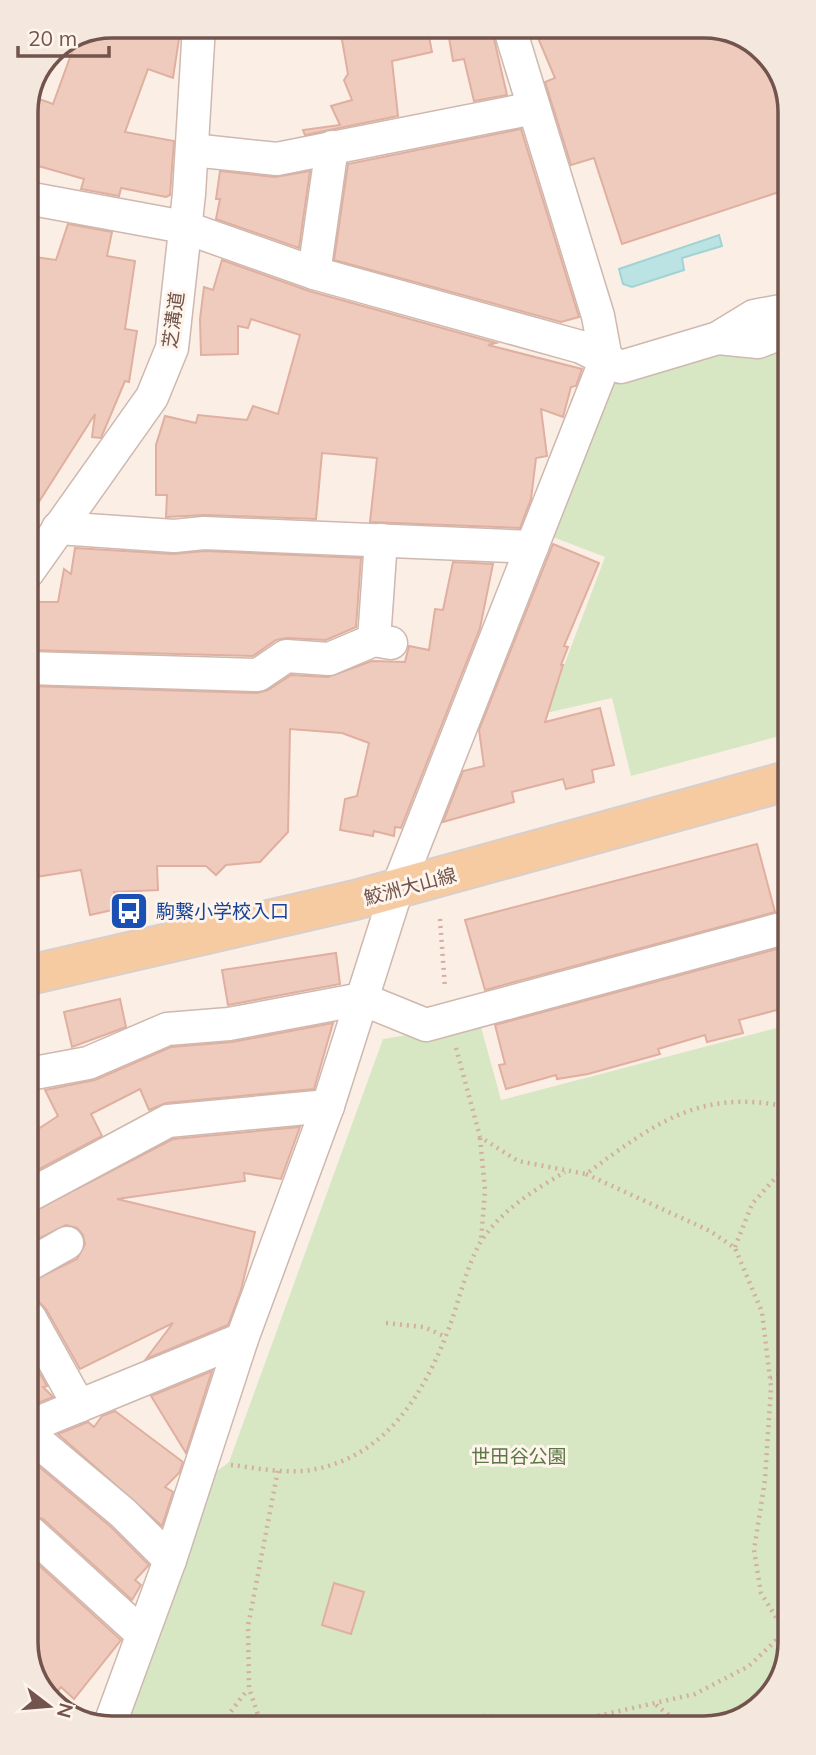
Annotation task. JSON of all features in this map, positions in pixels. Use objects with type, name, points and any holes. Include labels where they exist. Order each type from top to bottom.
[{"type":"main road","name":"鮫洲大山線","points":[[38,973],[397,889],[777,784]]},
{"type":"street","name":"芝溝道","points":[[39,556],[152,397],[172,348],[192,150],[198,38]]},
{"type":"street","points":[[112,1716],[170,1560],[243,1339],[328,1105],[397,889],[606,359],[598,316],[513,39]]},
{"type":"street","points":[[192,150],[277,159],[534,108]]},
{"type":"street","points":[[314,273],[332,147]]},
{"type":"street","points":[[39,200],[184,227],[314,273],[581,347],[621,367],[718,338],[754,316],[777,312]]},
{"type":"street","points":[[718,338],[758,342],[777,335]]},
{"type":"street","points":[[58,528],[174,536],[204,533],[532,547]]},
{"type":"street","points":[[39,668],[258,675],[286,656],[329,660],[382,642],[381,540]]},
{"type":"street","points":[[38,1072],[88,1063],[167,1029],[229,1024],[362,999],[426,1025],[777,930]]},
{"type":"street","points":[[38,1191],[168,1121],[328,1105]]},
{"type":"street","points":[[38,1259],[66,1243]]},
{"type":"street","points":[[38,1333],[79,1406]]},
{"type":"street","points":[[38,1423],[243,1339]]},
{"type":"street","points":[[38,1442],[124,1513],[170,1560]]},
{"type":"street","points":[[38,1539],[142,1634]]},
{"type":"path","points":[[201,1461],[278,1470],[315,1470],[353,1457],[385,1436],[420,1392],[446,1337],[480,1243],[485,1190],[480,1137],[448,1018],[440,919]]},
{"type":"path","points":[[586,1174],[651,1128],[675,1115],[710,1104],[751,1101],[777,1105]]},
{"type":"path","points":[[480,1137],[518,1161],[586,1174],[710,1231],[735,1248],[762,1312],[770,1378],[765,1480],[754,1550],[761,1592],[777,1621]]},
{"type":"path","points":[[480,1243],[520,1199],[566,1171]]},
{"type":"path","points":[[735,1248],[752,1204],[777,1176]]},
{"type":"path","points":[[386,1323],[424,1327],[446,1337]]},
{"type":"path","points":[[770,1378],[777,1375]]},
{"type":"path","points":[[258,1716],[249,1688],[248,1626],[278,1470]]},
{"type":"path","points":[[599,1716],[695,1695],[749,1667],[777,1638]]},
{"type":"path","points":[[227,1716],[249,1688]]},
{"type":"path","points":[[656,1704],[671,1716]]},
{"type":"green space","points":[[777,342],[777,737],[631,776],[612,698],[546,713],[605,557],[545,534],[605,386],[734,347]]},
{"type":"green space","name":"世田谷公園","points":[[480,1023],[501,1100],[777,1028],[777,1652],[765,1684],[749,1701],[736,1709],[704,1716],[122,1716],[212,1475],[229,1462],[383,1039]]},
{"type":"water","points":[[719,235],[722,246],[682,258],[684,270],[632,287],[623,284],[619,269]]},
{"type":"building","points":[[112,38],[179,38],[173,78],[148,69],[125,132],[174,141],[170,195],[166,197],[121,188],[119,196],[81,189],[84,179],[39,166],[40,99],[53,104],[73,50],[84,44]]},
{"type":"building","points":[[342,38],[429,39],[432,52],[392,61],[398,116],[305,135],[303,130],[340,125],[331,106],[352,100],[344,80],[348,74]]},
{"type":"building","points":[[449,39],[494,39],[507,95],[474,101],[464,59],[453,61]]},
{"type":"building","points":[[538,39],[708,39],[736,46],[759,64],[774,89],[777,103],[777,193],[622,244],[594,158],[571,165],[545,82],[555,78]]},
{"type":"building","points":[[521,129],[579,317],[561,322],[334,260],[348,164]]},
{"type":"building","points":[[220,171],[275,177],[310,171],[299,248],[216,219],[220,199],[216,199]]},
{"type":"building","points":[[68,224],[112,232],[107,256],[135,261],[125,329],[137,331],[129,382],[125,381],[101,438],[92,437],[95,414],[39,502],[39,258],[56,260]]},
{"type":"building","points":[[222,260],[309,291],[496,343],[488,345],[582,369],[576,386],[571,387],[563,417],[541,409],[547,456],[536,458],[531,499],[520,528],[370,522],[377,458],[322,453],[316,519],[205,515],[166,517],[167,495],[156,495],[156,445],[165,416],[196,423],[198,415],[247,420],[253,406],[278,414],[300,335],[251,319],[248,328],[238,326],[238,354],[201,355],[200,319],[204,287],[213,290]]},
{"type":"building","points":[[553,544],[599,563],[564,646],[568,647],[545,722],[600,708],[614,765],[592,770],[594,782],[566,789],[563,779],[512,792],[514,802],[443,822],[463,771],[484,766],[479,730]]},
{"type":"building","points":[[75,548],[173,554],[205,551],[361,558],[356,627],[326,640],[276,640],[253,656],[39,650],[39,602],[58,602],[64,569],[71,574]]},
{"type":"building","points":[[453,562],[493,564],[480,628],[401,828],[395,827],[394,836],[374,831],[373,836],[340,830],[345,799],[357,796],[369,743],[342,733],[290,729],[288,832],[260,862],[226,865],[216,875],[206,866],[157,866],[158,890],[114,892],[117,909],[90,915],[81,870],[38,877],[39,686],[257,693],[268,690],[291,675],[328,677],[372,661],[405,662],[409,646],[429,650],[435,609],[443,610]]},
{"type":"building","points":[[757,844],[775,912],[485,990],[465,920]]},
{"type":"building","points":[[777,949],[777,1010],[739,1020],[743,1033],[707,1042],[705,1035],[658,1049],[660,1054],[588,1074],[557,1079],[556,1075],[506,1089],[499,1065],[505,1064],[495,1025]]},
{"type":"building","points":[[336,953],[340,984],[228,1005],[222,970]]},
{"type":"building","points":[[120,999],[126,1027],[72,1047],[64,1012]]},
{"type":"building","points":[[333,1023],[314,1089],[166,1103],[149,1110],[140,1089],[91,1114],[102,1136],[38,1170],[38,1129],[58,1116],[45,1090],[95,1080],[171,1047],[232,1042]]},
{"type":"building","points":[[300,1127],[281,1179],[244,1173],[245,1181],[117,1199],[255,1232],[241,1290],[228,1325],[146,1359],[173,1323],[80,1369],[46,1309],[38,1302],[38,1278],[77,1259],[85,1244],[83,1235],[77,1228],[66,1225],[38,1239],[38,1209],[173,1139]]},
{"type":"building","points":[[38,1370],[47,1386],[43,1387],[53,1397],[38,1403]]},
{"type":"building","points":[[212,1371],[186,1453],[151,1396]]},
{"type":"building","points":[[115,1411],[183,1462],[179,1473],[165,1487],[173,1492],[162,1526],[58,1434],[88,1422],[94,1427],[102,1416]]},
{"type":"building","points":[[38,1466],[111,1527],[149,1565],[135,1580],[141,1585],[132,1600],[38,1517]]},
{"type":"building","points":[[38,1564],[121,1640],[84,1686],[84,1671],[44,1671],[38,1643]]},
{"type":"building","points":[[334,1583],[364,1592],[351,1634],[322,1625]]},
{"type":"place","name":"駒繋小学校入口","points":[[129,911]]}]
